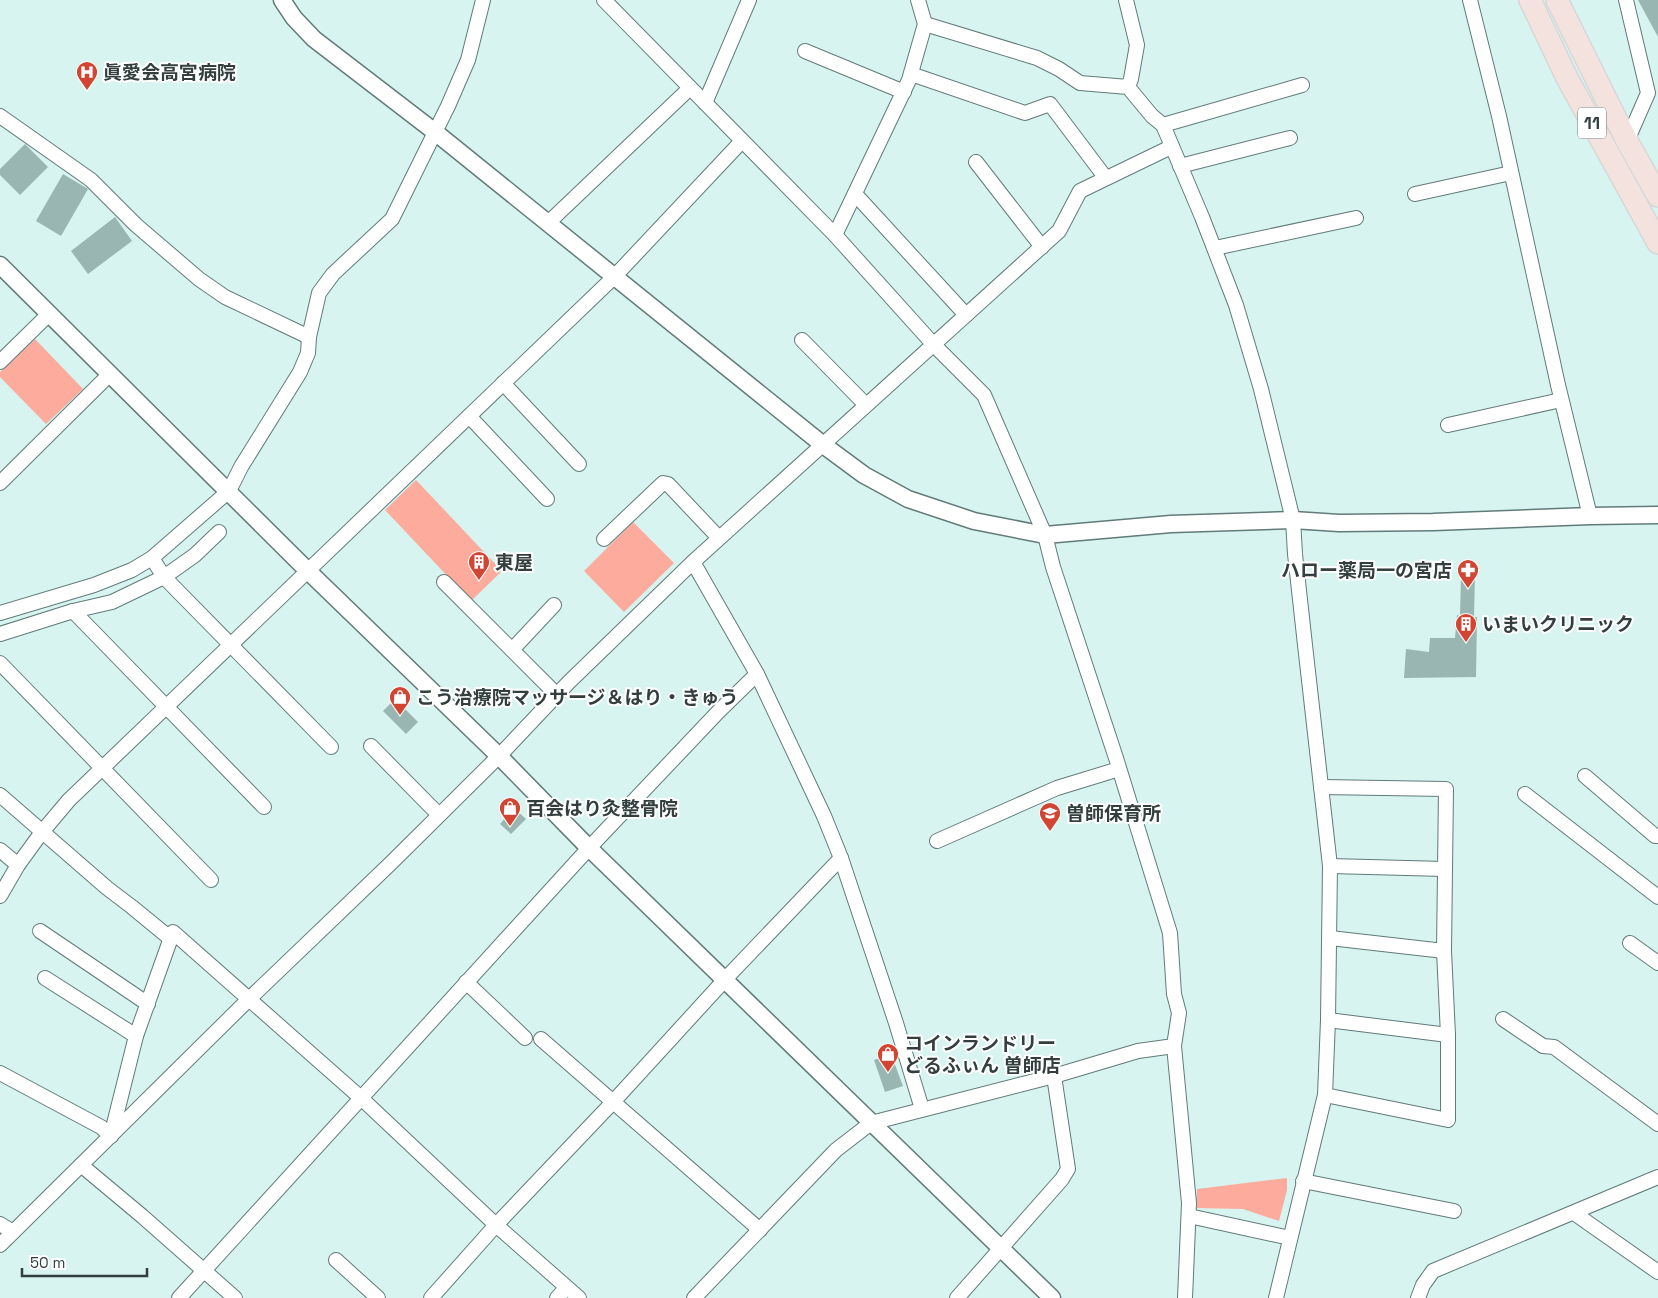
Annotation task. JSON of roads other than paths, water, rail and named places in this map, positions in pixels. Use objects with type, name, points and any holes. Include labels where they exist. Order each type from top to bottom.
[{"type":"main road","name":"11","points":[[1530,0],[1568,78],[1658,243]]},
{"type":"main road","name":"11","points":[[1557,0],[1627,141],[1658,196]]},
{"type":"street","points":[[282,0],[294,18],[314,39],[435,132],[822,444],[864,475],[908,498],[974,521],[1045,535],[1171,524],[1293,520],[1339,523],[1433,522],[1658,515]]},
{"type":"street","points":[[0,613],[94,585],[132,570],[152,558],[229,490],[241,466],[300,372],[308,353],[319,293],[333,274],[392,219],[468,60],[483,0]]},
{"type":"street","points":[[604,0],[835,235],[934,344],[984,395],[1045,535],[1053,567],[1170,933],[1174,994],[1179,1013],[1174,1046],[1190,1203],[1185,1298]]},
{"type":"street","points":[[705,103],[749,0]]},
{"type":"street","points":[[835,235],[911,74],[925,24],[918,0]]},
{"type":"street","points":[[1126,0],[1137,45],[1128,87]]},
{"type":"street","points":[[1470,0],[1561,400],[1590,516]]},
{"type":"street","points":[[1626,0],[1648,93],[1627,141]]},
{"type":"street","points":[[925,24],[1037,58],[1059,69],[1080,83],[1128,87],[1152,116],[1163,125],[1236,305],[1262,389],[1293,520],[1295,554],[1330,866],[1330,938],[1325,1096],[1276,1298]]},
{"type":"street","points":[[805,51],[904,92]]},
{"type":"street","points":[[911,74],[1026,113],[1050,104],[1105,177]]},
{"type":"street","points":[[1163,125],[1302,85]]},
{"type":"street","points":[[548,223],[690,88]]},
{"type":"street","points":[[0,116],[91,180],[136,225],[199,279],[225,297],[310,337]]},
{"type":"street","points":[[1180,166],[1290,138]]},
{"type":"street","points":[[0,896],[18,865],[69,800],[614,277],[742,141]]},
{"type":"street","points":[[0,1245],[248,1000],[439,816],[557,695],[693,562],[1059,231],[1080,191],[1105,177],[1172,147]]},
{"type":"street","points":[[976,162],[1042,247]]},
{"type":"street","points":[[1415,194],[1511,174]]},
{"type":"street","points":[[855,194],[966,315]]},
{"type":"street","points":[[1214,248],[1356,218]]},
{"type":"street","points":[[0,265],[229,490],[308,571],[499,756],[588,848],[1052,1298]]},
{"type":"street","points":[[0,362],[49,314]]},
{"type":"street","points":[[802,340],[866,405]]},
{"type":"street","points":[[0,483],[110,374]]},
{"type":"street","points":[[503,384],[579,464]]},
{"type":"street","points":[[1448,425],[1561,400]]},
{"type":"street","points":[[469,416],[547,499]]},
{"type":"street","points":[[604,539],[663,482],[668,484],[719,538]]},
{"type":"street","points":[[0,634],[73,611],[112,602],[164,577],[195,554],[219,532]]},
{"type":"street","points":[[152,558],[164,577],[331,747]]},
{"type":"street","points":[[693,562],[757,674],[824,816],[841,858],[896,1023],[922,1109]]},
{"type":"street","points":[[444,582],[557,695]]},
{"type":"street","points":[[512,650],[554,605]]},
{"type":"street","points":[[73,611],[165,708],[264,807]]},
{"type":"street","points":[[0,663],[211,880]]},
{"type":"street","points":[[179,1298],[588,848],[757,674]]},
{"type":"street","points":[[371,746],[439,816]]},
{"type":"street","points":[[938,841],[1057,788],[1119,769]]},
{"type":"street","points":[[1585,776],[1655,836],[1658,836]]},
{"type":"street","points":[[1320,787],[1446,789],[1444,951],[1448,1035],[1448,1120],[1325,1096]]},
{"type":"street","points":[[1525,794],[1658,897]]},
{"type":"street","points":[[0,795],[107,888],[171,939]]},
{"type":"street","points":[[0,850],[18,865]]},
{"type":"street","points":[[431,1298],[496,1225],[613,1102],[724,980],[841,858]]},
{"type":"street","points":[[1330,866],[1445,869]]},
{"type":"street","points":[[40,931],[148,1004]]},
{"type":"street","points":[[111,1136],[136,1036],[173,932],[361,1098],[496,1225],[562,1293],[579,1298]]},
{"type":"street","points":[[1330,938],[1444,951]]},
{"type":"street","points":[[1630,943],[1658,964]]},
{"type":"street","points":[[45,978],[136,1036]]},
{"type":"street","points":[[466,982],[525,1038]]},
{"type":"street","points":[[1503,1019],[1543,1046],[1554,1047],[1658,1124]]},
{"type":"street","points":[[1328,1020],[1448,1035]]},
{"type":"street","points":[[541,1039],[760,1230]]},
{"type":"street","points":[[694,1298],[836,1150],[871,1123],[1054,1076],[1138,1051],[1174,1046]]},
{"type":"street","points":[[0,1072],[101,1127],[111,1136]]},
{"type":"street","points":[[956,1298],[1062,1179],[1068,1169],[1054,1076]]},
{"type":"street","points":[[81,1165],[235,1298]]},
{"type":"street","points":[[1418,1298],[1433,1271],[1658,1177]]},
{"type":"street","points":[[1303,1181],[1454,1210]]},
{"type":"street","points":[[1574,1213],[1658,1272]]},
{"type":"street","points":[[1189,1216],[1290,1238]]},
{"type":"street","points":[[0,1224],[13,1232]]},
{"type":"street","points":[[336,1260],[378,1298]]},
{"type":"place","name":"眞愛会高宮病院","points":[[87,91]]},
{"type":"place","name":"東屋","points":[[479,581]]},
{"type":"place","name":"ハロー薬局一の宮店","points":[[1468,589]]},
{"type":"place","name":"いまいクリニック","points":[[1466,643]]},
{"type":"place","name":"こう治療院マッサージ＆はり・きゅう","points":[[400,716]]},
{"type":"place","name":"百会はり灸整骨院","points":[[510,827]]},
{"type":"place","name":"曽師保育所","points":[[1050,832]]},
{"type":"place","name":"コインランドリー どるふぃん 曽師店","points":[[888,1073]]}]
